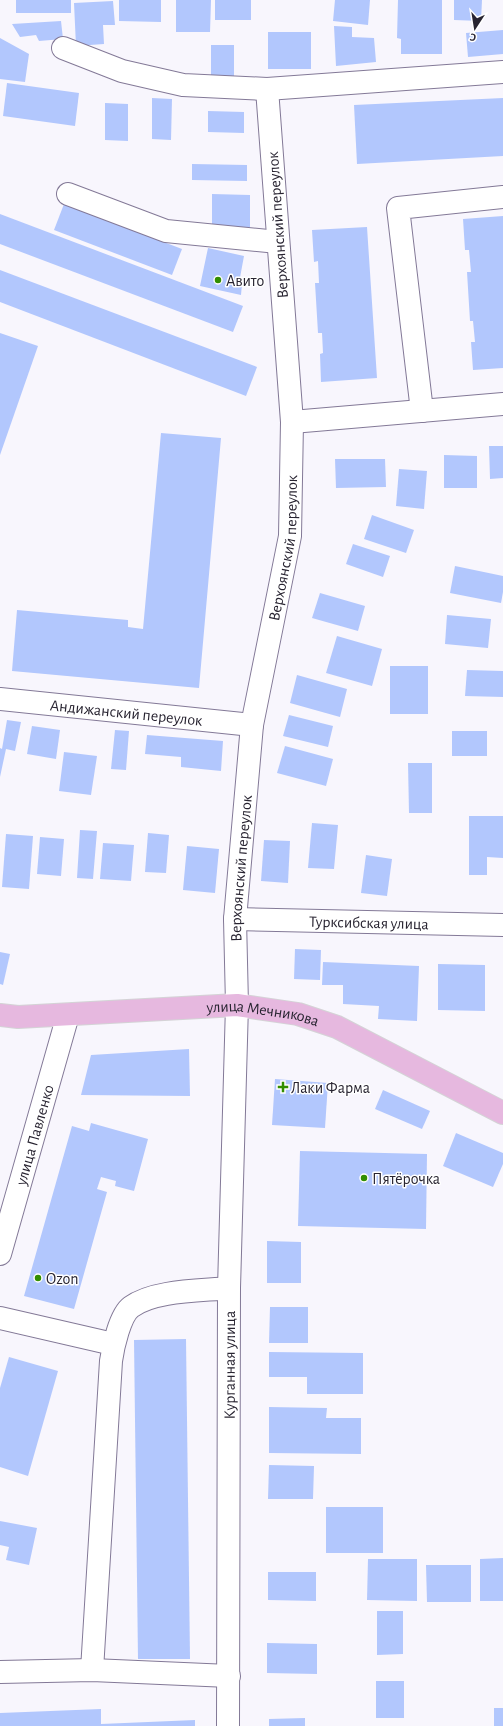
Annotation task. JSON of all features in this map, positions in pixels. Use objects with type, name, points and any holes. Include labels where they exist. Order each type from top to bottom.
[{"type":"main road","name":"улица Мечникова","points":[[0,1015],[18,1017],[68,1015],[237,1004],[298,1014],[337,1027],[503,1114]]},
{"type":"street","points":[[63,48],[122,71],[183,85],[267,89],[503,72]]},
{"type":"street","name":"Верхоянский переулок","points":[[237,1004],[235,919],[252,725],[290,536],[292,422],[267,89]]},
{"type":"street","points":[[68,194],[166,231],[278,242]]},
{"type":"street","points":[[422,411],[398,208],[503,197]]},
{"type":"street","points":[[292,422],[503,404]]},
{"type":"street","name":"Андижанский переулок","points":[[0,700],[252,725]]},
{"type":"street","name":"Турксибская улица","points":[[235,919],[503,925]]},
{"type":"street","name":"Курганная улица","points":[[228,1726],[229,1288],[237,1004]]},
{"type":"street","name":"улица Павленко","points":[[0,1254],[68,1015]]},
{"type":"street","points":[[92,1670],[113,1344],[130,1307],[159,1294],[229,1288]]},
{"type":"street","points":[[0,1318],[113,1344]]},
{"type":"street","points":[[0,1672],[92,1670],[229,1676]]},
{"type":"building","points":[[16,0],[71,0],[71,13],[16,13]]},
{"type":"building","points":[[119,0],[161,0],[161,22],[119,21]]},
{"type":"building","points":[[176,0],[211,0],[210,32],[176,32]]},
{"type":"building","points":[[215,0],[251,0],[251,20],[215,20]]},
{"type":"building","points":[[335,0],[370,0],[368,25],[333,21]]},
{"type":"building","points":[[398,0],[442,0],[442,54],[401,54],[401,39],[397,38]]},
{"type":"building","points":[[454,0],[482,0],[481,21],[454,20]]},
{"type":"building","points":[[113,1],[115,25],[103,25],[104,44],[76,46],[74,3]]},
{"type":"building","points":[[61,21],[63,39],[39,41],[36,35],[20,37],[12,24]]},
{"type":"building","points":[[334,26],[352,27],[352,37],[374,38],[376,62],[336,66]]},
{"type":"building","points":[[503,30],[503,54],[468,57],[466,33]]},
{"type":"building","points":[[268,32],[311,32],[311,69],[268,69]]},
{"type":"building","points":[[0,38],[29,54],[25,82],[0,79]]},
{"type":"building","points":[[211,45],[234,45],[234,77],[211,76]]},
{"type":"building","points":[[7,83],[79,93],[75,126],[3,116]]},
{"type":"building","points":[[152,98],[172,99],[171,140],[152,139]]},
{"type":"building","points":[[503,98],[503,156],[357,164],[354,105]]},
{"type":"building","points":[[105,103],[128,104],[128,141],[105,140]]},
{"type":"building","points":[[208,111],[244,112],[244,133],[208,132]]},
{"type":"building","points":[[192,164],[247,165],[247,181],[192,180]]},
{"type":"building","points":[[212,194],[250,195],[250,229],[212,228]]},
{"type":"building","points":[[64,204],[182,249],[172,275],[54,230]]},
{"type":"building","points":[[0,214],[243,306],[233,332],[0,244]]},
{"type":"building","points":[[503,216],[503,368],[473,370],[471,342],[475,342],[473,321],[470,321],[467,272],[471,272],[469,250],[465,250],[463,219]]},
{"type":"building","points":[[367,227],[377,378],[321,382],[320,354],[323,353],[322,333],[318,333],[315,283],[319,283],[318,261],[314,262],[312,230]]},
{"type":"building","points":[[208,248],[244,256],[239,283],[242,284],[241,295],[200,286]]},
{"type":"building","points":[[0,270],[257,367],[246,396],[0,302]]},
{"type":"building","points":[[0,333],[38,346],[0,455]]},
{"type":"building","points":[[161,433],[221,438],[199,688],[12,671],[17,610],[128,620],[128,627],[143,629]]},
{"type":"building","points":[[489,446],[503,446],[503,478],[490,479]]},
{"type":"building","points":[[444,455],[477,456],[477,488],[444,488]]},
{"type":"building","points":[[335,459],[385,459],[386,487],[336,488]]},
{"type":"building","points":[[399,469],[427,471],[424,509],[396,506]]},
{"type":"building","points":[[372,515],[414,530],[406,553],[364,539]]},
{"type":"building","points":[[353,544],[390,556],[383,577],[346,564]]},
{"type":"building","points":[[455,566],[503,576],[501,603],[450,593]]},
{"type":"building","points":[[320,593],[365,606],[358,631],[312,618]]},
{"type":"building","points":[[447,615],[491,619],[488,648],[445,644]]},
{"type":"building","points":[[337,636],[382,649],[372,686],[326,673]]},
{"type":"building","points":[[390,666],[428,666],[428,714],[390,714]]},
{"type":"building","points":[[467,670],[503,671],[503,697],[465,696]]},
{"type":"building","points":[[297,675],[347,689],[340,717],[290,703]]},
{"type":"building","points":[[289,715],[333,726],[328,747],[283,736]]},
{"type":"building","points":[[7,720],[21,722],[15,751],[6,749],[0,777],[0,748],[2,749]]},
{"type":"building","points":[[32,726],[60,730],[56,759],[27,754]]},
{"type":"building","points":[[115,730],[129,731],[126,770],[111,769]]},
{"type":"building","points":[[452,731],[487,731],[487,756],[452,756]]},
{"type":"building","points":[[147,735],[223,741],[221,771],[181,767],[181,757],[145,754]]},
{"type":"building","points":[[285,746],[333,759],[326,786],[277,773]]},
{"type":"building","points":[[64,752],[97,756],[91,795],[59,791]]},
{"type":"building","points":[[408,763],[432,763],[432,813],[409,813]]},
{"type":"building","points":[[469,816],[503,816],[503,858],[487,857],[487,875],[469,875]]},
{"type":"building","points":[[312,823],[338,825],[334,869],[308,868]]},
{"type":"building","points":[[80,830],[97,831],[93,879],[77,878]]},
{"type":"building","points":[[148,833],[169,835],[166,873],[145,872]]},
{"type":"building","points":[[6,834],[33,836],[29,889],[2,887]]},
{"type":"building","points":[[40,837],[64,839],[61,876],[37,874]]},
{"type":"building","points":[[264,840],[290,841],[288,883],[261,881]]},
{"type":"building","points":[[103,843],[134,845],[131,881],[100,879]]},
{"type":"building","points":[[187,846],[219,849],[215,893],[183,890]]},
{"type":"building","points":[[366,855],[392,859],[387,896],[361,893]]},
{"type":"building","points":[[295,949],[321,950],[320,980],[294,979]]},
{"type":"building","points":[[0,952],[10,954],[3,985],[0,984]]},
{"type":"building","points":[[323,962],[419,966],[417,1021],[378,1019],[379,1006],[343,1004],[343,985],[322,985]]},
{"type":"building","points":[[438,964],[485,965],[485,1011],[438,1010]]},
{"type":"building","points":[[189,1049],[190,1096],[81,1095],[91,1055]]},
{"type":"building","points":[[275,1079],[328,1083],[325,1128],[272,1125]]},
{"type":"building","points":[[383,1090],[430,1111],[422,1129],[375,1109]]},
{"type":"building","points":[[91,1123],[148,1139],[134,1191],[115,1186],[116,1181],[101,1177],[97,1189],[107,1192],[74,1309],[24,1296],[72,1126],[89,1131]]},
{"type":"building","points":[[456,1133],[503,1153],[503,1164],[493,1187],[443,1166]]},
{"type":"building","points":[[300,1151],[427,1154],[426,1229],[298,1226]]},
{"type":"building","points":[[267,1241],[301,1242],[301,1283],[267,1283]]},
{"type":"building","points":[[270,1307],[308,1307],[308,1343],[269,1343]]},
{"type":"building","points":[[186,1339],[190,1659],[138,1659],[134,1340]]},
{"type":"building","points":[[269,1352],[363,1353],[363,1394],[307,1394],[307,1377],[269,1377]]},
{"type":"building","points":[[9,1357],[58,1371],[28,1476],[0,1467],[0,1388]]},
{"type":"building","points":[[269,1407],[327,1408],[326,1418],[361,1418],[361,1454],[269,1453]]},
{"type":"building","points":[[269,1465],[314,1466],[313,1499],[268,1499]]},
{"type":"building","points":[[326,1507],[383,1507],[383,1553],[326,1553]]},
{"type":"building","points":[[0,1521],[37,1528],[29,1565],[6,1560],[9,1547],[0,1545]]},
{"type":"building","points":[[503,1558],[503,1601],[480,1601],[480,1559]]},
{"type":"building","points":[[368,1559],[417,1559],[417,1601],[367,1600]]},
{"type":"building","points":[[426,1565],[471,1565],[471,1602],[427,1602]]},
{"type":"building","points":[[268,1572],[316,1572],[316,1601],[268,1600]]},
{"type":"building","points":[[377,1611],[403,1611],[403,1654],[377,1655]]},
{"type":"building","points":[[267,1643],[317,1644],[317,1674],[267,1673]]},
{"type":"building","points":[[376,1681],[404,1681],[404,1718],[376,1718]]},
{"type":"building","points":[[494,1708],[503,1708],[503,1726],[494,1726]]},
{"type":"building","points":[[101,1709],[101,1724],[195,1720],[195,1726],[0,1726],[0,1713]]},
{"type":"building","points":[[305,1718],[305,1726],[269,1726],[269,1719]]},
{"type":"place","name":"Авито","points":[[218,280]]},
{"type":"place","name":"Лаки Фарма","points":[[283,1087]]},
{"type":"place","name":"Пятёрочка","points":[[364,1178]]},
{"type":"place","name":"Ozon","points":[[38,1278]]}]
